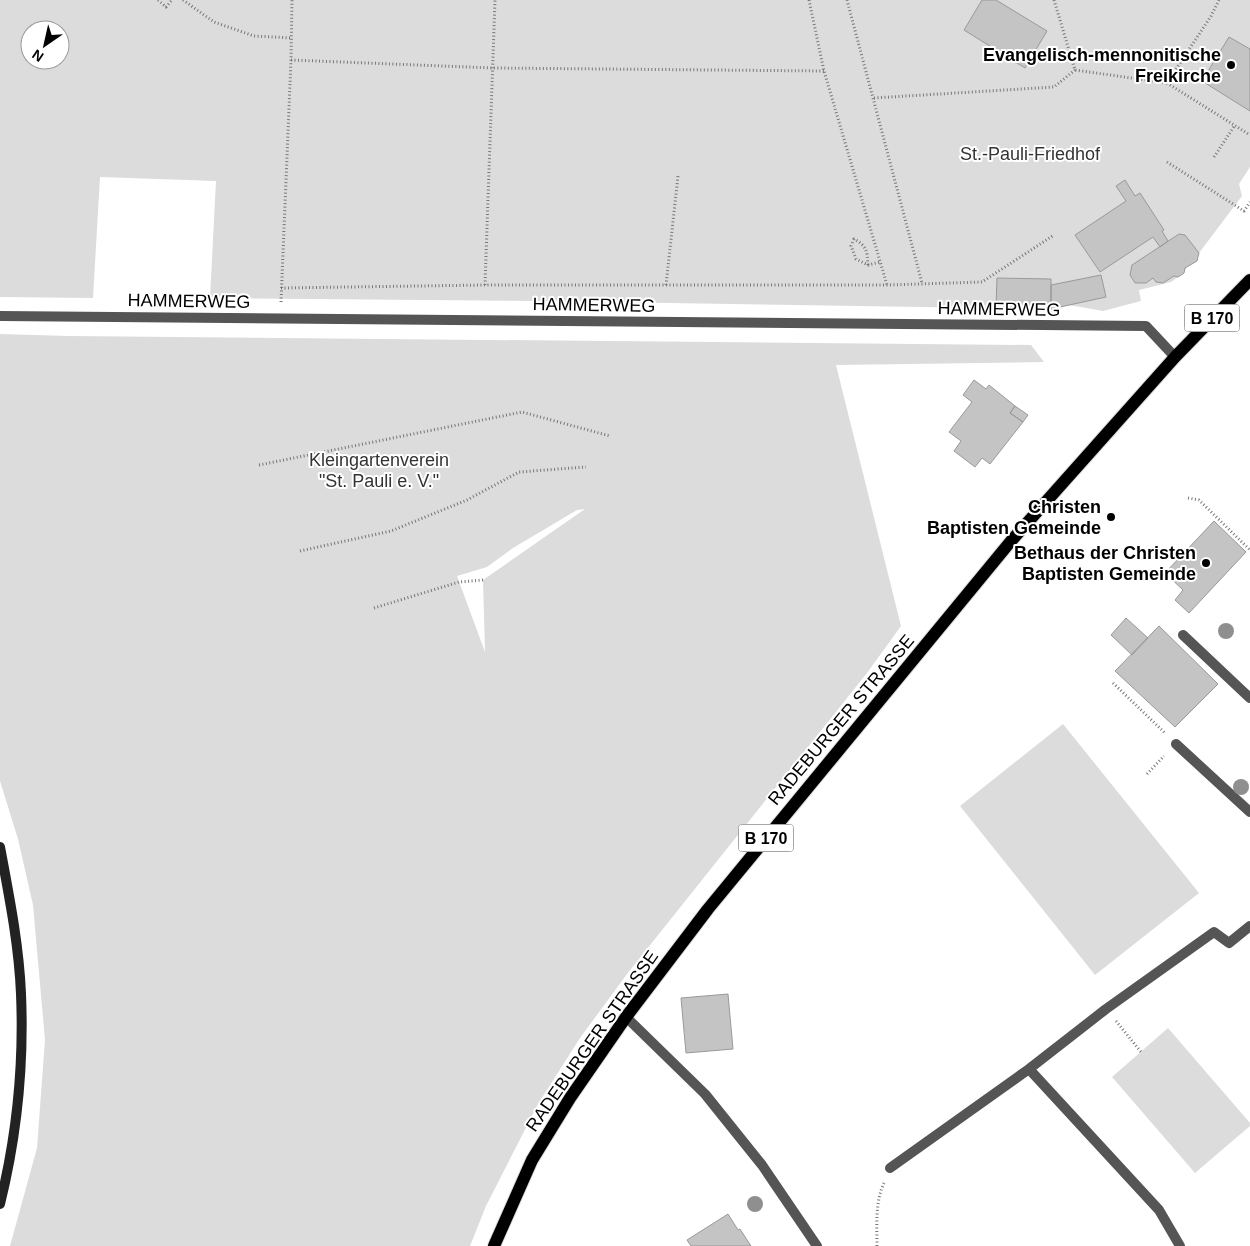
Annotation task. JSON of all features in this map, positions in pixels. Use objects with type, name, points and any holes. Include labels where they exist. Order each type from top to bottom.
[{"type":"main road","name":"RADEBURGER STRASSE","points":[[494,1246],[532,1160],[570,1098],[626,1017],[708,909],[1011,541],[1175,357],[1250,280]]},
{"type":"main road","points":[[0,847],[14,924],[21,993],[20,1085],[10,1164],[0,1204]]},
{"type":"street","name":"HAMMERWEG","points":[[0,316],[1146,326],[1175,357]]},
{"type":"street","points":[[1183,635],[1250,698]]},
{"type":"street","points":[[1176,744],[1250,809]]},
{"type":"street","points":[[890,1168],[1029,1069],[1106,1009],[1214,932],[1228,943],[1250,926]]},
{"type":"street","points":[[626,1017],[705,1094],[762,1165],[817,1246]]},
{"type":"street","points":[[1029,1069],[1159,1210],[1180,1246]]},
{"type":"path","points":[[158,0],[166,7],[172,0]]},
{"type":"path","points":[[183,0],[214,22],[254,36],[292,38]]},
{"type":"path","points":[[292,0],[292,60],[281,288],[485,285],[887,285],[982,282],[1054,235]]},
{"type":"path","points":[[485,285],[495,0]]},
{"type":"path","points":[[809,0],[824,71],[887,285]]},
{"type":"path","points":[[847,0],[922,284]]},
{"type":"path","points":[[1054,0],[1075,70]]},
{"type":"path","points":[[1167,83],[1211,16],[1219,0]]},
{"type":"path","points":[[292,60],[494,68],[824,71]]},
{"type":"path","points":[[874,98],[1054,87],[1075,70],[1167,83],[1250,135]]},
{"type":"path","points":[[1214,157],[1235,125]]},
{"type":"path","points":[[1167,162],[1244,211],[1250,202]]},
{"type":"path","points":[[666,285],[678,176]]},
{"type":"path","points":[[868,265],[867,253],[863,244],[854,239],[851,246],[856,259],[868,265],[880,262]]},
{"type":"path","points":[[259,465],[522,412],[610,436]]},
{"type":"path","points":[[300,551],[391,530],[467,500],[519,472],[586,467]]},
{"type":"path","points":[[1188,498],[1199,500],[1250,550]]},
{"type":"path","points":[[374,608],[459,582],[483,580]]},
{"type":"path","points":[[1113,683],[1176,744],[1147,774]]},
{"type":"path","points":[[1106,1009],[1141,1052]]},
{"type":"path","points":[[878,1246],[876,1217],[881,1189],[890,1168]]},
{"type":"green space","name":"St.-Pauli-Friedhof","points":[[0,0],[1250,0],[1250,167],[1239,184],[1242,196],[1199,253],[1197,261],[1186,268],[1184,273],[1171,282],[1139,290],[1141,301],[1103,311],[1069,305],[1050,309],[210,298],[216,181],[100,177],[93,298],[0,297]]},
{"type":"green space","name":"Kleingartenverein \"St. Pauli e. V.\"","points":[[0,334],[1031,345],[1044,362],[836,365],[901,626],[867,673],[627,974],[580,1038],[538,1104],[486,1206],[470,1246],[10,1246],[37,1148],[45,1040],[33,905],[18,839],[0,781]],"holes":[[[585,509],[483,580],[485,652],[457,576],[487,567],[513,548],[577,510]]]},
{"type":"green space","points":[[1063,724],[1199,893],[1095,975],[960,806]]},
{"type":"green space","points":[[1168,1028],[1250,1123],[1250,1126],[1195,1173],[1112,1077]]},
{"type":"building","points":[[982,0],[996,0],[1047,31],[1025,68],[964,30]]},
{"type":"building","name":"Evangelisch-mennonitische Freikirche","points":[[1229,37],[1250,49],[1250,111],[1202,81]]},
{"type":"building","points":[[1125,180],[1135,196],[1140,193],[1164,230],[1162,231],[1168,241],[1160,247],[1153,237],[1100,272],[1075,235],[1126,201],[1116,186]]},
{"type":"building","points":[[1179,234],[1185,235],[1199,253],[1197,261],[1185,268],[1184,273],[1178,277],[1174,276],[1163,283],[1156,282],[1153,278],[1146,283],[1135,283],[1130,275],[1132,265]]},
{"type":"building","points":[[1101,275],[1106,297],[1051,309],[1051,285]]},
{"type":"building","points":[[997,278],[1051,279],[1051,309],[996,307]]},
{"type":"building","points":[[974,380],[986,389],[989,385],[1015,406],[1010,413],[1023,422],[990,464],[982,458],[975,467],[954,451],[961,441],[949,432],[972,402],[963,395]]},
{"type":"building","points":[[1015,406],[1028,415],[1023,422],[1010,413]]},
{"type":"building","name":"Bethaus der Christen Baptisten Gemeinde","points":[[1214,521],[1246,552],[1189,613],[1175,600],[1183,590],[1165,573]]},
{"type":"building","points":[[1126,618],[1148,638],[1132,655],[1111,635]]},
{"type":"building","points":[[1159,626],[1218,684],[1175,727],[1115,671]]},
{"type":"building","points":[[728,994],[733,1049],[686,1053],[681,998]]},
{"type":"building","points":[[728,1214],[751,1246],[691,1246],[687,1240]]},
{"type":"place","name":"Evangelisch-mennonitische Freikirche","points":[[1231,65]]},
{"type":"place","name":"Christen Baptisten Gemeinde","points":[[1111,517]]},
{"type":"place","name":"Bethaus der Christen Baptisten Gemeinde","points":[[1206,563]]}]
